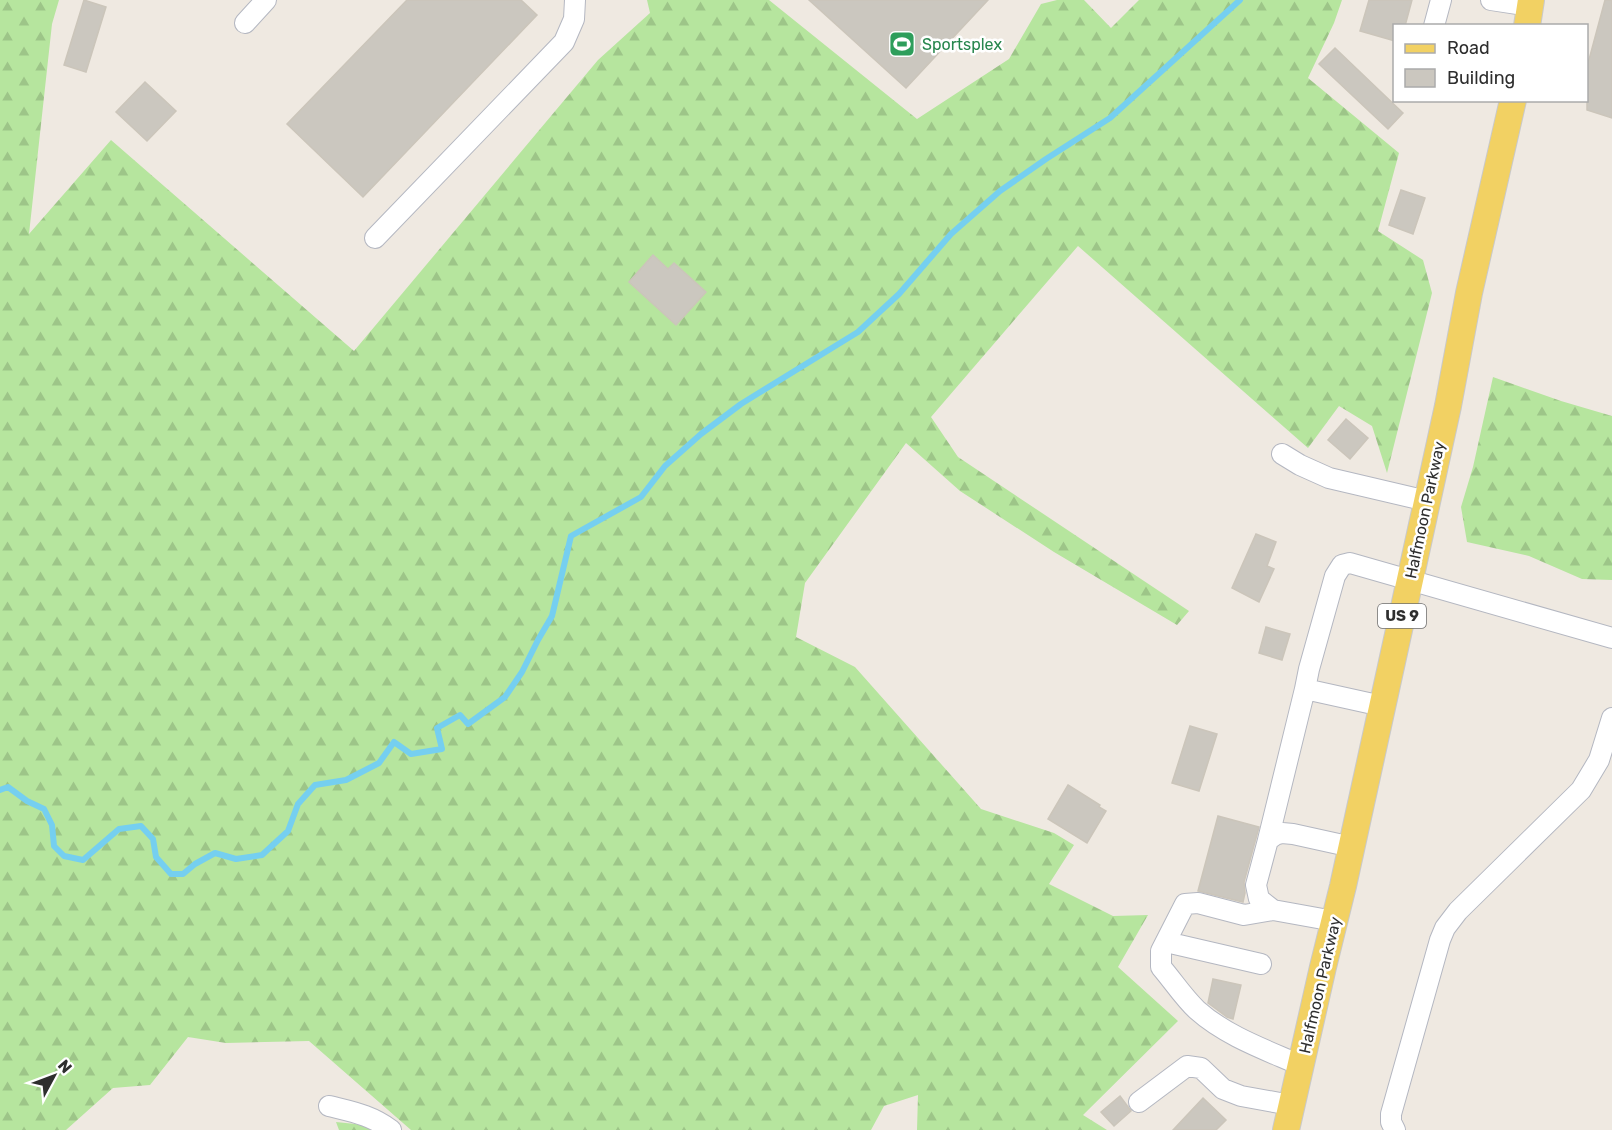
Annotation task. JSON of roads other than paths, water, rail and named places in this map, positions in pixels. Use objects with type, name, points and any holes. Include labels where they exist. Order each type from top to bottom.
[{"type":"main road","name":"Halfmoon Parkway","points":[[1286,1130],[1352,847],[1428,501],[1469,292],[1513,102]]},
{"type":"lane","points":[[245,23],[266,0]]},
{"type":"lane","points":[[375,238],[564,42],[574,19],[575,0]]},
{"type":"lane","points":[[1435,24],[1441,0]]},
{"type":"lane","points":[[1491,0],[1529,11]]},
{"type":"lane","points":[[1282,454],[1329,478],[1428,501]]},
{"type":"lane","points":[[1273,910],[1259,899],[1257,885],[1309,669],[1335,576],[1342,565],[1350,563],[1612,638]]},
{"type":"lane","points":[[1305,689],[1382,706]]},
{"type":"lane","points":[[1395,1130],[1390,1114],[1445,928],[1458,911],[1581,790],[1599,760],[1612,718]]},
{"type":"lane","points":[[1268,840],[1282,833],[1352,847]]},
{"type":"lane","points":[[1300,1065],[1219,1026],[1197,1010],[1161,968],[1161,951],[1185,904],[1198,903],[1244,915],[1273,910],[1334,921]]},
{"type":"lane","points":[[1166,942],[1261,964]]},
{"type":"lane","points":[[1140,1102],[1187,1066],[1201,1068],[1223,1089],[1241,1096],[1291,1105]]},
{"type":"lane","points":[[329,1106],[360,1113],[378,1120],[391,1130]]},
{"type":"waterway","points":[[0,790],[8,787],[27,801],[44,809],[52,825],[54,846],[64,856],[83,860],[119,829],[141,826],[153,839],[156,857],[171,874],[183,874],[215,853],[236,859],[262,855],[288,831],[298,804],[315,785],[346,780],[379,763],[394,742],[411,754],[442,749],[437,728],[460,715],[468,724],[505,697],[522,672],[552,616],[571,536],[641,497],[665,466],[701,434],[741,404],[858,332],[899,294],[951,234],[1000,191],[1110,118],[1240,0]]},
{"type":"place","name":"Sportsplex","points":[[902,44]]}]
